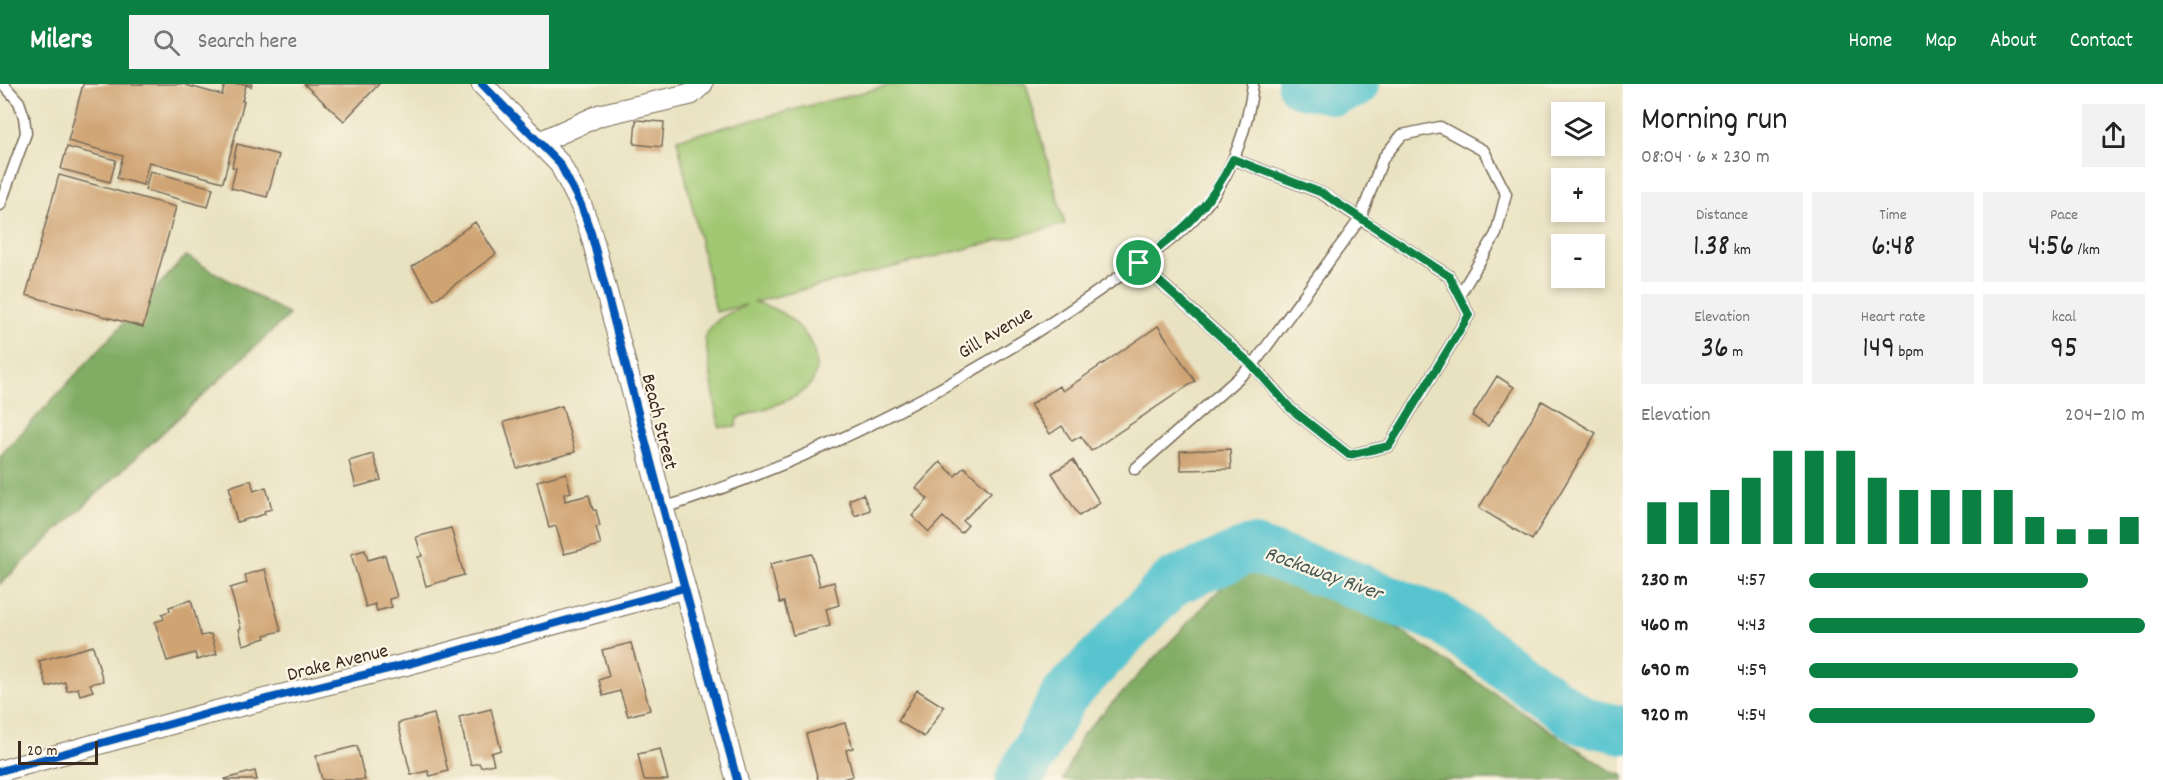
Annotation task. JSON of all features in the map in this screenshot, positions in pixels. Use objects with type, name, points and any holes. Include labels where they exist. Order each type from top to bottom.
[{"type":"street","name":"Beach Street","points":[[482,84],[560,164],[581,205],[591,233],[737,780]]},
{"type":"street","points":[[540,142],[600,115],[691,94],[702,84]]},
{"type":"street","name":"Drake Avenue","points":[[0,771],[206,714],[412,663],[684,588]]},
{"type":"lane","points":[[0,205],[26,134],[19,102],[3,84]]},
{"type":"lane","name":"Gill Avenue","points":[[663,508],[762,473],[899,410],[1036,332],[1139,263],[1179,232],[1206,206],[1241,143],[1253,84]]},
{"type":"lane","points":[[1136,469],[1252,365],[1360,219],[1383,158],[1402,135],[1440,127],[1484,151],[1506,194],[1497,234],[1458,296]]},
{"type":"lane","points":[[1139,263],[1252,365],[1291,409],[1349,455],[1389,446],[1469,315],[1449,276],[1322,193],[1233,159]]},
{"type":"green space","points":[[895,84],[1026,84],[1065,224],[754,302],[780,312],[802,330],[815,355],[814,378],[807,388],[793,398],[737,418],[736,427],[719,427],[705,338],[717,321],[746,305],[716,312],[677,139]]},
{"type":"green space","points":[[186,256],[289,315],[0,584],[0,456]]},
{"type":"green space","points":[[1237,571],[1331,584],[1612,772],[1623,775],[1623,780],[1063,780],[1081,736]]},
{"type":"building","points":[[83,84],[182,84],[222,95],[225,84],[252,84],[251,87],[246,85],[223,182],[149,162],[143,185],[117,178],[123,156],[68,141]]},
{"type":"building","points":[[304,84],[379,84],[344,121]]},
{"type":"building","points":[[636,120],[664,122],[662,147],[634,144]]},
{"type":"building","points":[[237,144],[279,155],[267,197],[231,188],[236,168],[232,167]]},
{"type":"building","points":[[67,147],[116,160],[110,182],[61,169]]},
{"type":"building","points":[[150,171],[213,188],[208,207],[145,190]]},
{"type":"building","points":[[59,175],[176,207],[143,327],[26,295]]},
{"type":"building","points":[[475,222],[496,254],[434,300],[412,267]]},
{"type":"building","points":[[1158,326],[1195,381],[1091,451],[1081,436],[1072,441],[1062,426],[1050,434],[1030,405],[1059,386],[1063,391]]},
{"type":"building","points":[[1497,376],[1514,387],[1488,426],[1472,416]]},
{"type":"building","points":[[1542,401],[1596,433],[1532,540],[1479,508]]},
{"type":"building","points":[[562,406],[575,452],[517,468],[504,422]]},
{"type":"building","points":[[1230,449],[1231,469],[1181,470],[1180,451]]},
{"type":"building","points":[[373,454],[381,480],[356,487],[349,461]]},
{"type":"building","points":[[1073,460],[1100,503],[1079,516],[1052,473]]},
{"type":"building","points":[[940,462],[955,476],[964,467],[991,492],[963,521],[968,525],[961,533],[943,517],[929,532],[912,516],[928,499],[916,488]]},
{"type":"building","points":[[566,473],[571,492],[564,494],[565,501],[589,495],[600,526],[596,527],[601,545],[564,554],[556,526],[549,528],[537,481]]},
{"type":"building","points":[[251,480],[254,491],[266,487],[272,509],[264,511],[265,514],[237,522],[229,487]]},
{"type":"building","points":[[863,494],[870,510],[855,516],[849,500]]},
{"type":"building","points":[[451,528],[464,575],[426,586],[418,557],[422,556],[416,537]]},
{"type":"building","points":[[365,550],[368,560],[385,555],[397,597],[389,599],[392,607],[377,611],[375,604],[366,607],[351,554]]},
{"type":"building","points":[[812,554],[820,586],[834,582],[839,605],[826,609],[830,626],[793,635],[784,602],[780,603],[770,564]]},
{"type":"building","points":[[265,569],[281,631],[243,645],[239,629],[241,628],[230,588],[247,583],[245,575]]},
{"type":"building","points":[[191,600],[201,636],[211,634],[217,654],[197,660],[195,653],[167,661],[155,622],[164,619],[162,614],[170,611],[169,607]]},
{"type":"building","points":[[631,643],[650,710],[628,716],[620,691],[603,696],[599,680],[609,676],[602,650]]},
{"type":"building","points":[[93,646],[103,681],[90,684],[93,691],[80,695],[78,688],[67,691],[65,682],[47,687],[39,661]]},
{"type":"building","points":[[917,690],[944,707],[924,737],[898,721]]},
{"type":"building","points":[[491,709],[501,750],[491,753],[494,764],[481,767],[479,763],[471,765],[459,717]]},
{"type":"building","points":[[434,714],[448,771],[430,776],[428,771],[411,775],[398,723]]},
{"type":"building","points":[[845,723],[853,748],[846,750],[853,776],[839,780],[818,780],[806,734]]},
{"type":"building","points":[[357,746],[365,780],[322,780],[316,756]]},
{"type":"building","points":[[660,749],[668,780],[644,780],[638,754]]},
{"type":"building","points":[[255,771],[257,780],[225,780],[225,779]]},
{"type":"waterway","points":[[1301,84],[1336,91],[1356,84]]},
{"type":"waterway","name":"Rockaway River","points":[[1019,780],[1064,696],[1173,582],[1251,549],[1334,577],[1442,620],[1582,721],[1623,730]]},
{"type":"cycle path","points":[[482,84],[560,164],[581,205],[591,233],[737,780]]},
{"type":"cycle path","points":[[0,771],[206,714],[412,663],[684,588]]},
{"type":"route","points":[[1233,159],[1322,193],[1449,276],[1469,315],[1389,446],[1349,455],[1291,409],[1252,365],[1139,263],[1179,232],[1206,206],[1233,159]]}]
